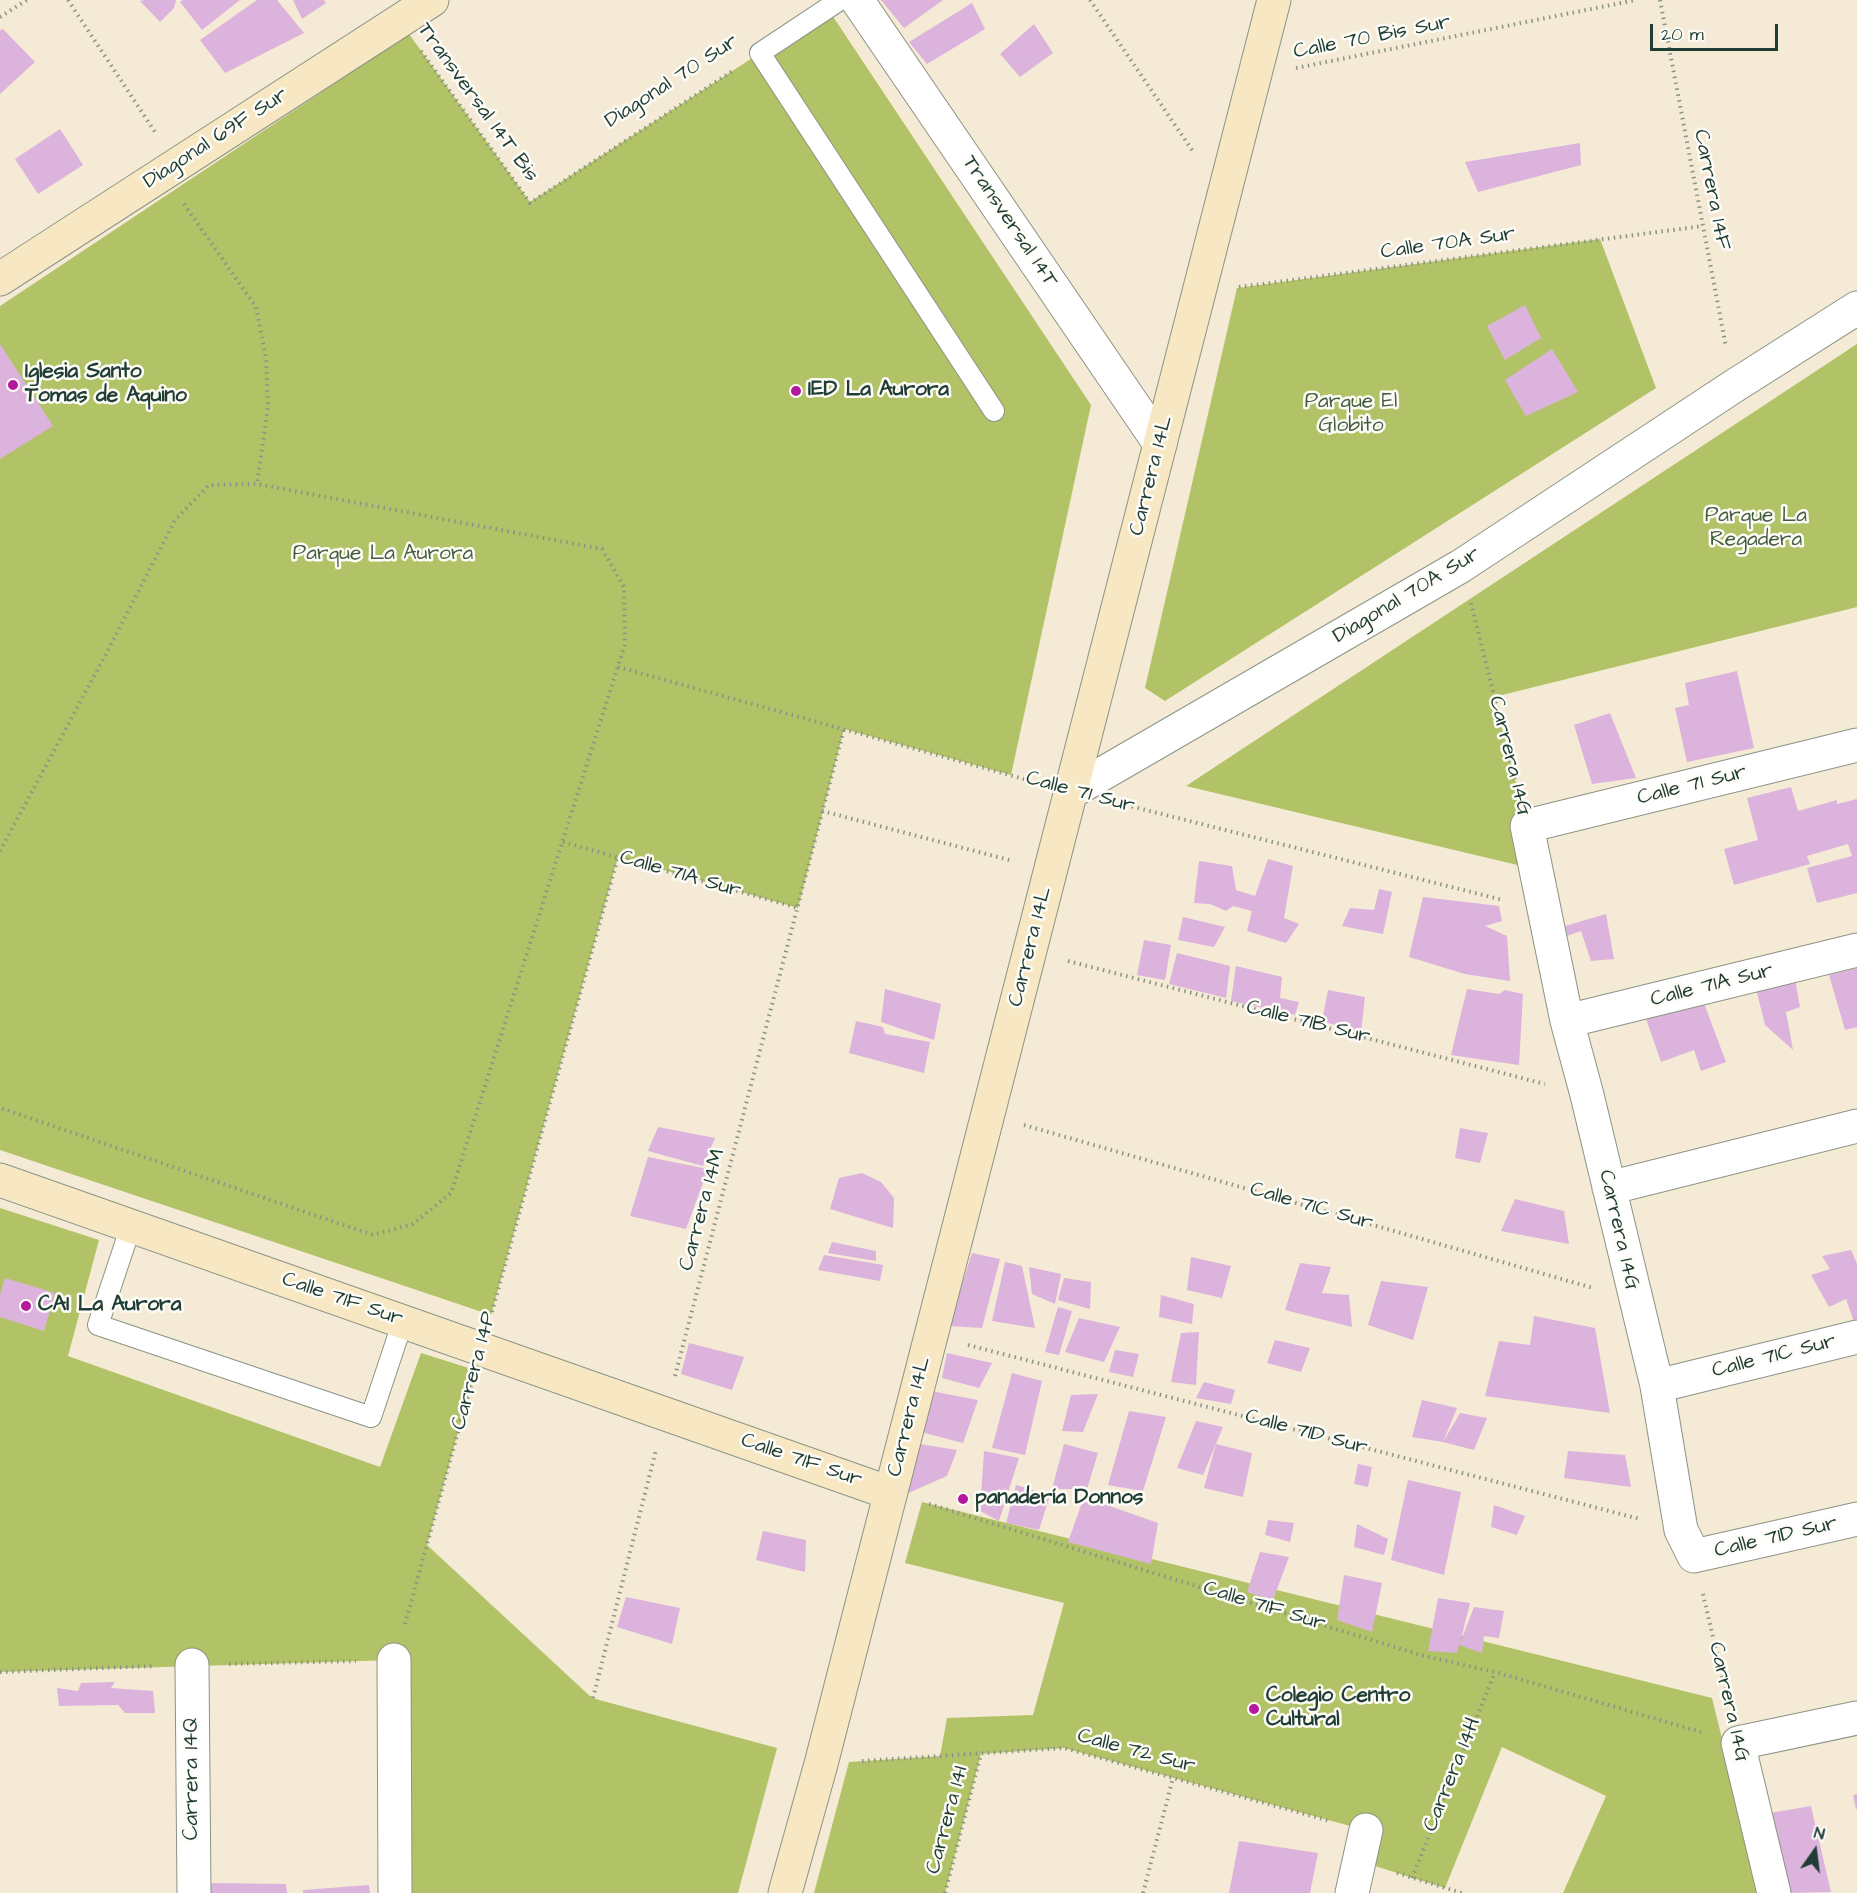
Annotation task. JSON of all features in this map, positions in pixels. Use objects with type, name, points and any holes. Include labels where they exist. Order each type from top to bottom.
[{"type":"street","name":"Diagonal 69F Sur","points":[[0,279],[432,0]]},
{"type":"street","name":"Transversal 14T","points":[[857,0],[1160,444]]},
{"type":"street","name":"Carrera 14L","points":[[785,1893],[988,1115],[1274,0]]},
{"type":"street","name":"Diagonal 70A Sur","points":[[1071,792],[1461,566],[1857,308]]},
{"type":"street","name":"Calle 71 Sur","points":[[1527,826],[1857,745]]},
{"type":"street","name":"Carrera 14G","points":[[1527,826],[1567,1021],[1587,1095],[1656,1386],[1688,1543]]},
{"type":"street","name":"Calle 71A Sur","points":[[1567,1021],[1857,950]]},
{"type":"street","points":[[1609,1188],[1857,1126]]},
{"type":"street","name":"Calle 71F Sur","points":[[0,1180],[890,1493]]},
{"type":"street","name":"Calle 71C Sur","points":[[1656,1386],[1857,1337]]},
{"type":"street","name":"Calle 71D Sur","points":[[1688,1543],[1857,1519]]},
{"type":"street","points":[[394,1660],[395,1893]]},
{"type":"street","name":"Carrera 14Q","points":[[192,1665],[194,1893]]},
{"type":"street","points":[[1738,1743],[1857,1718]]},
{"type":"street","name":"Carrera 14G","points":[[1738,1743],[1774,1893]]},
{"type":"street","points":[[1352,1893],[1362,1846]]},
{"type":"lane","name":"Diagonal 70 Sur","points":[[760,53],[840,0]]},
{"type":"lane","points":[[760,53],[994,411]]},
{"type":"lane","points":[[131,1226],[98,1325],[371,1417],[404,1321]]},
{"type":"path","points":[[0,17],[27,0]]},
{"type":"path","points":[[68,0],[256,307],[266,358],[268,407],[257,484]]},
{"type":"path","points":[[1090,0],[1224,197]]},
{"type":"path","name":"Calle 70 Bis Sur","points":[[1254,77],[1636,0]]},
{"type":"path","name":"Carrera 14F","points":[[1660,0],[1734,386]]},
{"type":"path","name":"Transversal 14T Bis","points":[[400,21],[530,202]]},
{"type":"path","name":"Diagonal 70 Sur","points":[[530,202],[760,53]]},
{"type":"path","name":"Calle 70A Sur","points":[[1198,295],[1248,286],[1703,226]]},
{"type":"path","points":[[0,851],[175,520],[209,485],[257,484],[602,549],[624,587],[625,644],[451,1193],[412,1224],[373,1235],[0,1108]]},
{"type":"path","name":"Carrera 14G","points":[[1461,566],[1527,826]]},
{"type":"path","name":"Calle 71 Sur","points":[[618,667],[1071,792],[1544,911]]},
{"type":"path","name":"Carrera 14M","points":[[592,1698],[844,729]]},
{"type":"path","points":[[822,811],[1051,870]]},
{"type":"path","name":"Calle 71A Sur","points":[[563,842],[798,908]]},
{"type":"path","name":"Carrera 14P","points":[[394,1660],[618,857]]},
{"type":"path","name":"Calle 71B Sur","points":[[1030,951],[1587,1095]]},
{"type":"path","name":"Calle 71C Sur","points":[[988,1115],[1635,1299]]},
{"type":"path","name":"Calle 71D Sur","points":[[930,1336],[1688,1543]]},
{"type":"path","name":"Calle 71F Sur","points":[[890,1493],[1424,1656],[1495,1671],[1738,1743]]},
{"type":"path","name":"Carrera 14G","points":[[1688,1543],[1738,1743]]},
{"type":"path","name":"Carrera 14H","points":[[1412,1878],[1495,1671]]},
{"type":"path","name":"Calle 72 Sur","points":[[820,1764],[1064,1748],[1173,1778],[1362,1846],[1412,1878],[1462,1893]]},
{"type":"path","name":"Carrera 14I","points":[[945,1893],[981,1754]]},
{"type":"path","points":[[1143,1893],[1173,1778]]},
{"type":"green space","name":"Parque La Aurora","points":[[828,9],[1091,405],[1011,775],[844,729],[798,908],[618,857],[491,1315],[0,1150],[0,306],[409,34],[530,202]]},
{"type":"green space","name":"Parque El Globito","points":[[1600,239],[1656,388],[1165,701],[1145,688],[1237,288]]},
{"type":"green space","name":"Parque La Regadera","points":[[1857,344],[1857,607],[1494,697],[1527,826],[1534,869],[1186,786]]},
{"type":"green space","points":[[0,1208],[99,1240],[68,1356],[380,1467],[421,1353],[475,1370],[427,1545],[592,1698],[777,1748],[738,1893],[395,1893],[394,1660],[0,1672]]},
{"type":"green space","points":[[922,1502],[1712,1698],[1760,1893],[1563,1893],[1606,1796],[1502,1747],[1445,1888],[1359,1861],[1365,1830],[1064,1748],[981,1754],[945,1893],[814,1893],[849,1762],[940,1756],[947,1718],[1033,1715],[1064,1603],[905,1563]]},
{"type":"building","points":[[176,0],[174,8],[160,22],[140,1]]},
{"type":"building","points":[[183,0],[240,0],[202,30],[180,2]]},
{"type":"building","points":[[257,0],[277,0],[304,33],[225,73],[200,40]]},
{"type":"building","points":[[293,0],[324,0],[326,3],[302,19]]},
{"type":"building","points":[[881,0],[943,0],[904,28]]},
{"type":"building","points":[[972,3],[985,29],[927,64],[909,42]]},
{"type":"building","points":[[1034,24],[1053,53],[1020,77],[1000,54]]},
{"type":"building","points":[[3,29],[35,62],[0,94],[0,30]]},
{"type":"building","points":[[60,129],[83,165],[38,194],[15,159]]},
{"type":"building","points":[[1580,143],[1581,165],[1478,192],[1465,162]]},
{"type":"building","points":[[1525,305],[1541,338],[1505,360],[1487,326]]},
{"type":"building","name":"Iglesia Santo Tomas de Aquino","points":[[0,344],[53,426],[0,459]]},
{"type":"building","points":[[1552,349],[1578,392],[1526,416],[1505,380]]},
{"type":"building","points":[[1737,671],[1754,748],[1687,762],[1675,708],[1689,705],[1685,683]]},
{"type":"building","points":[[1610,713],[1636,778],[1592,784],[1574,725]]},
{"type":"building","points":[[1791,787],[1798,811],[1837,800],[1837,804],[1857,799],[1857,893],[1817,903],[1807,868],[1852,856],[1848,844],[1807,856],[1810,864],[1734,885],[1724,849],[1758,840],[1747,798]]},
{"type":"building","points":[[1268,859],[1293,866],[1284,918],[1299,924],[1286,943],[1247,931],[1252,911],[1233,906],[1226,911],[1210,904],[1194,903],[1199,861],[1232,866],[1236,890],[1255,896]]},
{"type":"building","points":[[1379,889],[1392,892],[1383,934],[1342,926],[1350,908],[1374,910]]},
{"type":"building","points":[[1423,897],[1499,906],[1502,921],[1485,926],[1507,936],[1510,981],[1465,974],[1409,957]]},
{"type":"building","points":[[1606,914],[1614,959],[1591,961],[1581,931],[1558,939],[1555,929]]},
{"type":"building","points":[[1183,917],[1225,927],[1214,947],[1178,940]]},
{"type":"building","points":[[1144,940],[1171,945],[1165,980],[1137,975]]},
{"type":"building","points":[[1177,953],[1230,966],[1226,998],[1169,984]]},
{"type":"building","points":[[1236,966],[1282,977],[1280,998],[1299,1002],[1295,1015],[1231,1001]]},
{"type":"building","points":[[1857,968],[1857,1027],[1845,1030],[1829,975]]},
{"type":"building","points":[[1795,979],[1800,1007],[1786,1012],[1793,1050],[1765,1025],[1755,985]]},
{"type":"building","points":[[885,989],[941,1004],[934,1040],[881,1022]]},
{"type":"building","points":[[1467,989],[1499,994],[1505,990],[1523,994],[1519,1065],[1451,1055]]},
{"type":"building","points":[[1328,990],[1365,997],[1361,1033],[1322,1021]]},
{"type":"building","points":[[1699,990],[1726,1062],[1701,1071],[1694,1050],[1661,1062],[1643,1010]]},
{"type":"building","points":[[856,1021],[883,1027],[885,1034],[930,1042],[924,1073],[849,1053]]},
{"type":"building","points":[[658,1127],[715,1138],[703,1166],[648,1151]]},
{"type":"building","points":[[1460,1128],[1488,1133],[1480,1163],[1455,1158]]},
{"type":"building","points":[[648,1157],[708,1169],[686,1229],[630,1216]]},
{"type":"building","points":[[862,1173],[881,1182],[894,1198],[893,1228],[830,1209],[839,1178]]},
{"type":"building","points":[[1515,1199],[1564,1211],[1569,1244],[1501,1231]]},
{"type":"building","points":[[832,1242],[876,1251],[876,1261],[828,1253]]},
{"type":"building","points":[[1851,1250],[1857,1264],[1857,1331],[1846,1299],[1829,1307],[1811,1275],[1830,1269],[1822,1256]]},
{"type":"building","points":[[972,1253],[1000,1259],[982,1328],[949,1326]]},
{"type":"building","points":[[824,1255],[883,1265],[880,1281],[818,1270]]},
{"type":"building","points":[[1191,1257],[1231,1266],[1222,1298],[1187,1290]]},
{"type":"building","points":[[1005,1262],[1022,1266],[1035,1328],[992,1321]]},
{"type":"building","points":[[1300,1263],[1331,1267],[1322,1293],[1349,1295],[1352,1327],[1285,1310]]},
{"type":"building","points":[[1029,1267],[1061,1274],[1055,1304],[1032,1294]]},
{"type":"building","name":"CAI La Aurora","points":[[5,1278],[55,1293],[44,1331],[0,1317],[0,1294]]},
{"type":"building","points":[[1064,1278],[1091,1282],[1090,1309],[1058,1300]]},
{"type":"building","points":[[1381,1281],[1428,1287],[1413,1340],[1368,1325]]},
{"type":"building","points":[[1161,1295],[1194,1304],[1192,1324],[1159,1317]]},
{"type":"building","points":[[1058,1307],[1072,1311],[1059,1355],[1045,1352]]},
{"type":"building","points":[[1534,1316],[1595,1328],[1610,1413],[1485,1396],[1499,1341],[1530,1345]]},
{"type":"building","points":[[1079,1318],[1120,1327],[1104,1362],[1065,1352]]},
{"type":"building","points":[[1199,1332],[1196,1385],[1171,1382],[1181,1333]]},
{"type":"building","points":[[1275,1340],[1310,1348],[1301,1372],[1267,1363]]},
{"type":"building","points":[[689,1343],[744,1357],[732,1390],[681,1374]]},
{"type":"building","points":[[1115,1350],[1139,1354],[1133,1377],[1109,1372]]},
{"type":"building","points":[[947,1353],[992,1363],[979,1388],[942,1378]]},
{"type":"building","points":[[1012,1373],[1042,1381],[1025,1455],[992,1448]]},
{"type":"building","points":[[1204,1382],[1235,1390],[1231,1404],[1196,1398]]},
{"type":"building","points":[[931,1391],[978,1400],[963,1443],[917,1431]]},
{"type":"building","points":[[1098,1394],[1083,1432],[1062,1431],[1071,1395]]},
{"type":"building","points":[[1422,1400],[1457,1408],[1443,1442],[1412,1437]]},
{"type":"building","points":[[1129,1411],[1166,1417],[1143,1491],[1108,1485]]},
{"type":"building","points":[[1460,1413],[1487,1418],[1474,1450],[1443,1442]]},
{"type":"building","points":[[1196,1421],[1223,1427],[1203,1475],[1177,1468]]},
{"type":"building","points":[[919,1444],[957,1450],[947,1476],[906,1494]]},
{"type":"building","points":[[1064,1444],[1098,1453],[1087,1489],[1052,1489]]},
{"type":"building","points":[[1216,1444],[1252,1453],[1243,1497],[1204,1488]]},
{"type":"building","points":[[984,1451],[1019,1458],[999,1521],[980,1511]]},
{"type":"building","points":[[1568,1451],[1625,1455],[1631,1487],[1564,1478]]},
{"type":"building","points":[[1358,1464],[1372,1467],[1368,1487],[1354,1484]]},
{"type":"building","points":[[1408,1480],[1461,1492],[1444,1575],[1391,1560]]},
{"type":"building","points":[[1016,1485],[1050,1495],[1039,1530],[1006,1523]]},
{"type":"building","points":[[1084,1497],[1158,1523],[1151,1564],[1068,1542]]},
{"type":"building","points":[[1494,1505],[1525,1516],[1517,1535],[1491,1527]]},
{"type":"building","points":[[1268,1520],[1294,1523],[1290,1542],[1265,1535]]},
{"type":"building","points":[[1357,1524],[1388,1539],[1384,1555],[1354,1547]]},
{"type":"building","points":[[763,1531],[806,1540],[805,1572],[756,1560]]},
{"type":"building","points":[[1260,1552],[1289,1557],[1273,1600],[1247,1592]]},
{"type":"building","points":[[1344,1575],[1382,1583],[1372,1632],[1337,1620]]},
{"type":"building","points":[[626,1597],[680,1608],[672,1644],[617,1627]]},
{"type":"building","points":[[1438,1598],[1470,1603],[1460,1643],[1474,1607],[1504,1611],[1499,1638],[1484,1636],[1482,1653],[1459,1645],[1457,1653],[1428,1651]]},
{"type":"building","points":[[115,1682],[111,1688],[153,1691],[155,1713],[125,1713],[118,1705],[59,1706],[57,1688],[78,1691],[81,1683]]},
{"type":"building","points":[[1857,1794],[1857,1809],[1856,1809],[1853,1795]]},
{"type":"building","points":[[1811,1806],[1831,1892],[1787,1893],[1770,1813]]},
{"type":"building","points":[[1239,1841],[1318,1853],[1310,1893],[1229,1893]]},
{"type":"building","points":[[211,1883],[286,1884],[287,1893],[211,1893]]},
{"type":"building","points":[[369,1885],[370,1893],[303,1893],[303,1890]]},
{"type":"place","name":"Iglesia Santo Tomas de Aquino","points":[[13,385]]},
{"type":"place","name":"IED La Aurora","points":[[796,391]]},
{"type":"place","name":"CAI La Aurora","points":[[26,1306]]},
{"type":"place","name":"panadería Donnos","points":[[963,1499]]},
{"type":"place","name":"Colegio Centro Cultural","points":[[1254,1709]]}]
